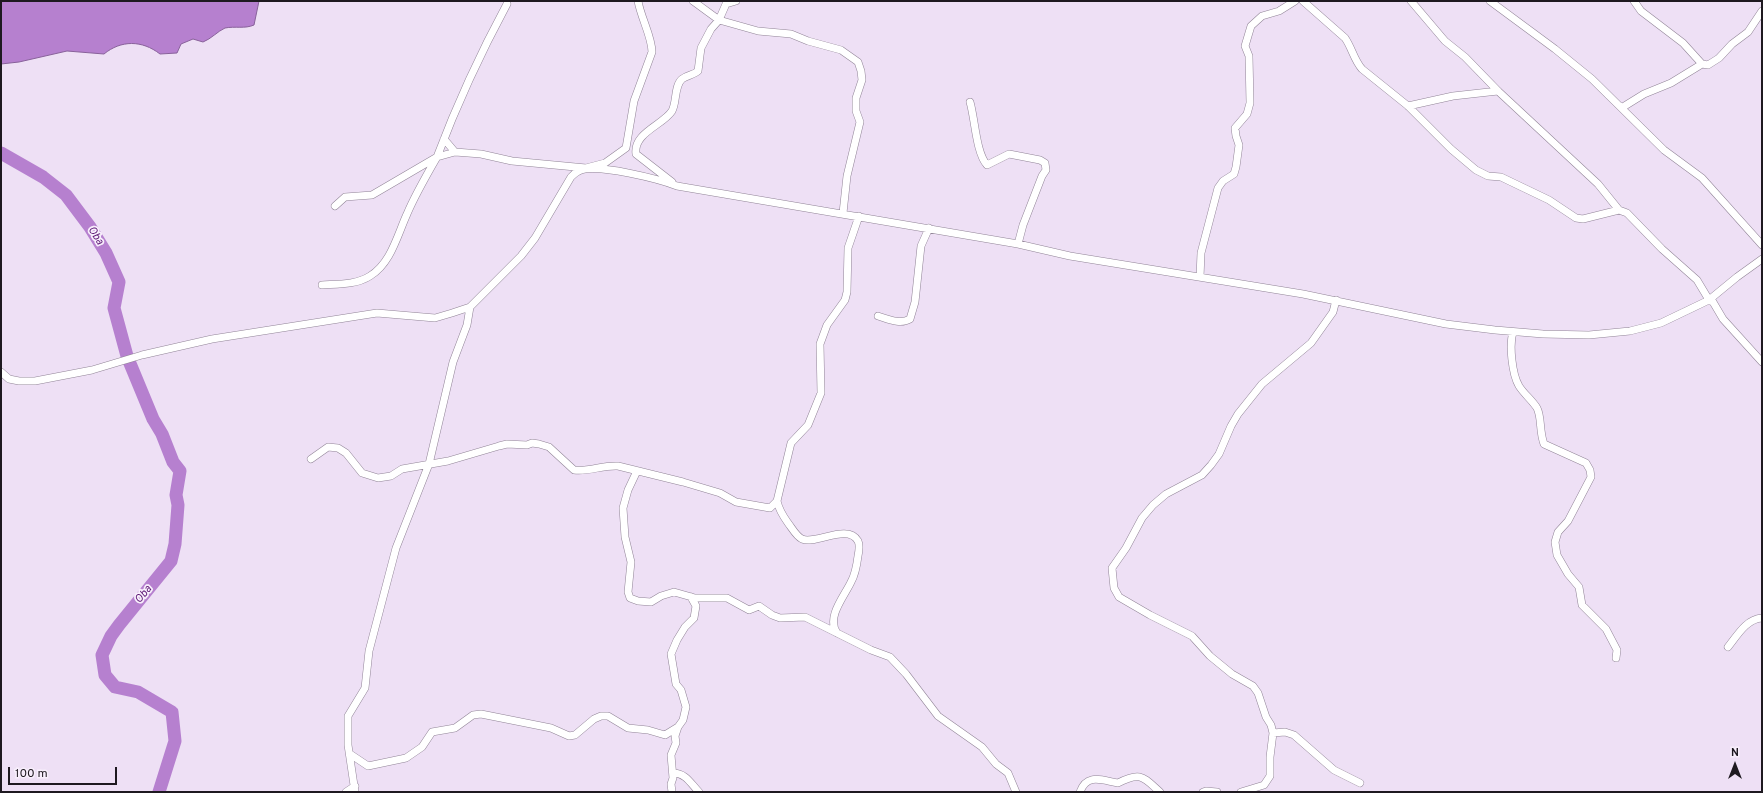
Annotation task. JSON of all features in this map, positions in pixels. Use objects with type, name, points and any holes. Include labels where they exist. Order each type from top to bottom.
[{"type":"street","points":[[1,372],[9,379],[19,381],[42,380],[92,370],[142,355],[212,339],[377,313],[435,318],[470,307],[484,291],[521,256],[535,238],[571,177],[580,170],[605,163],[626,148],[634,101],[652,52],[652,44],[640,15],[638,1]]},
{"type":"street","points":[[693,1],[719,20],[758,31],[791,34],[808,41],[841,50],[858,62],[862,80],[856,98],[856,111],[860,122],[847,176],[843,214]]},
{"type":"street","points":[[677,186],[636,154],[635,149],[646,133],[672,111],[679,84],[682,79],[695,74],[698,71],[701,48],[711,29],[719,20],[726,4],[736,1]]},
{"type":"street","points":[[1200,277],[1201,253],[1218,188],[1223,181],[1234,174],[1239,145],[1235,132],[1236,128],[1247,114],[1250,103],[1249,56],[1245,46],[1251,26],[1262,16],[1279,12],[1295,1]]},
{"type":"street","points":[[1303,1],[1345,38],[1358,65],[1362,69],[1408,106],[1451,149],[1476,170],[1488,176],[1500,177],[1525,188],[1549,200],[1576,218],[1583,219],[1619,210]]},
{"type":"street","points":[[1411,1],[1445,41],[1465,57],[1498,91],[1598,184],[1619,210],[1627,213],[1662,249],[1696,280],[1709,300],[1713,302],[1723,319],[1762,362]]},
{"type":"street","points":[[1490,1],[1555,49],[1592,79],[1623,107],[1637,125],[1654,139],[1664,150],[1702,178],[1762,244]]},
{"type":"street","points":[[1634,1],[1641,10],[1683,43],[1702,64],[1708,65],[1719,58],[1732,44],[1748,32],[1762,11]]},
{"type":"street","points":[[322,285],[349,283],[368,277],[380,269],[387,259],[407,214],[437,158],[483,49],[507,4]]},
{"type":"street","points":[[1623,107],[1644,94],[1670,83],[1702,64]]},
{"type":"street","points":[[1408,106],[1454,96],[1498,91]]},
{"type":"street","points":[[970,102],[974,117],[976,138],[984,162],[987,166],[1009,154],[1040,160],[1045,163],[1046,170],[1042,176],[1023,225],[1018,244]]},
{"type":"street","points":[[444,139],[455,152]]},
{"type":"street","points":[[335,206],[345,197],[372,195],[437,158],[455,152],[481,154],[512,162],[617,171],[664,181],[677,186],[929,228],[1018,244],[1070,256],[1336,300],[1446,324],[1512,332],[1589,335],[1630,331],[1661,323],[1709,300],[1762,259]]},
{"type":"street","points":[[837,633],[833,624],[834,616],[852,581],[859,545],[857,539],[852,536],[842,534],[828,535],[813,540],[803,540],[797,535],[779,509],[777,501],[791,443],[808,425],[821,393],[820,344],[827,325],[845,300],[847,292],[848,248],[858,216]]},
{"type":"street","points":[[878,316],[898,322],[905,322],[910,319],[915,302],[921,246],[929,228]]},
{"type":"street","points":[[1242,792],[1264,785],[1269,780],[1273,733],[1258,693],[1253,686],[1232,674],[1210,656],[1192,636],[1150,615],[1119,597],[1114,588],[1112,568],[1126,548],[1142,518],[1153,505],[1166,494],[1202,474],[1211,465],[1219,454],[1238,414],[1262,384],[1310,344],[1333,312],[1336,300]]},
{"type":"street","points":[[346,792],[355,789],[347,729],[348,716],[365,688],[368,651],[396,548],[429,464],[453,362],[467,325],[470,307]]},
{"type":"street","points":[[1512,332],[1510,338],[1515,378],[1536,408],[1540,418],[1540,434],[1544,444],[1586,463],[1590,470],[1591,477],[1568,521],[1558,532],[1555,542],[1557,555],[1568,574],[1579,587],[1582,605],[1606,629],[1617,650],[1616,658]]},
{"type":"street","points":[[311,459],[328,447],[338,448],[346,453],[362,473],[378,478],[391,476],[402,469],[448,461],[507,444],[527,445],[532,443],[549,447],[574,470],[587,470],[607,465],[683,482],[720,493],[736,502],[754,506],[770,508],[777,501]]},
{"type":"street","points":[[637,471],[628,490],[623,508],[625,537],[631,562],[628,596],[638,602],[650,602],[661,596],[674,592],[691,597],[727,598],[748,610],[759,606],[772,616],[780,618],[805,617],[890,657],[906,674],[938,716],[982,747],[996,764],[1008,773],[1016,792]]},
{"type":"street","points":[[672,792],[673,773],[671,755],[676,743],[675,736],[678,727],[683,720],[686,707],[681,690],[676,684],[671,654],[685,627],[694,618],[696,606],[691,597]]},
{"type":"street","points":[[1728,647],[1741,628],[1762,618]]},
{"type":"street","points":[[350,754],[368,766],[406,758],[422,748],[432,732],[455,728],[473,715],[481,714],[551,728],[569,736],[576,735],[594,719],[601,716],[608,716],[628,728],[648,730],[665,735],[678,727]]},
{"type":"street","points":[[1273,733],[1285,732],[1294,735],[1334,770],[1360,783]]},
{"type":"street","points":[[673,773],[678,773],[687,778],[699,792]]},
{"type":"street","points":[[1080,792],[1086,783],[1093,778],[1101,778],[1118,783],[1138,775],[1144,778],[1160,792]]},
{"type":"street","points":[[1203,792],[1217,792]]},
{"type":"shaded area","points":[[1,1],[259,1],[254,25],[247,27],[225,28],[203,42],[193,39],[181,44],[177,53],[160,54],[153,49],[139,44],[124,44],[111,49],[104,54],[67,51],[19,62],[1,64]]},
{"type":"waterway","name":"Oba","points":[[1,153],[43,177],[66,195],[90,227],[106,253],[119,282],[114,308],[127,356]]},
{"type":"waterway","name":"Oba","points":[[129,361],[153,419],[162,434],[173,462],[180,471],[176,495],[178,505],[175,544],[171,561],[119,625],[111,636],[102,655],[105,675],[115,687],[138,692],[172,712],[175,741],[159,792]]}]
